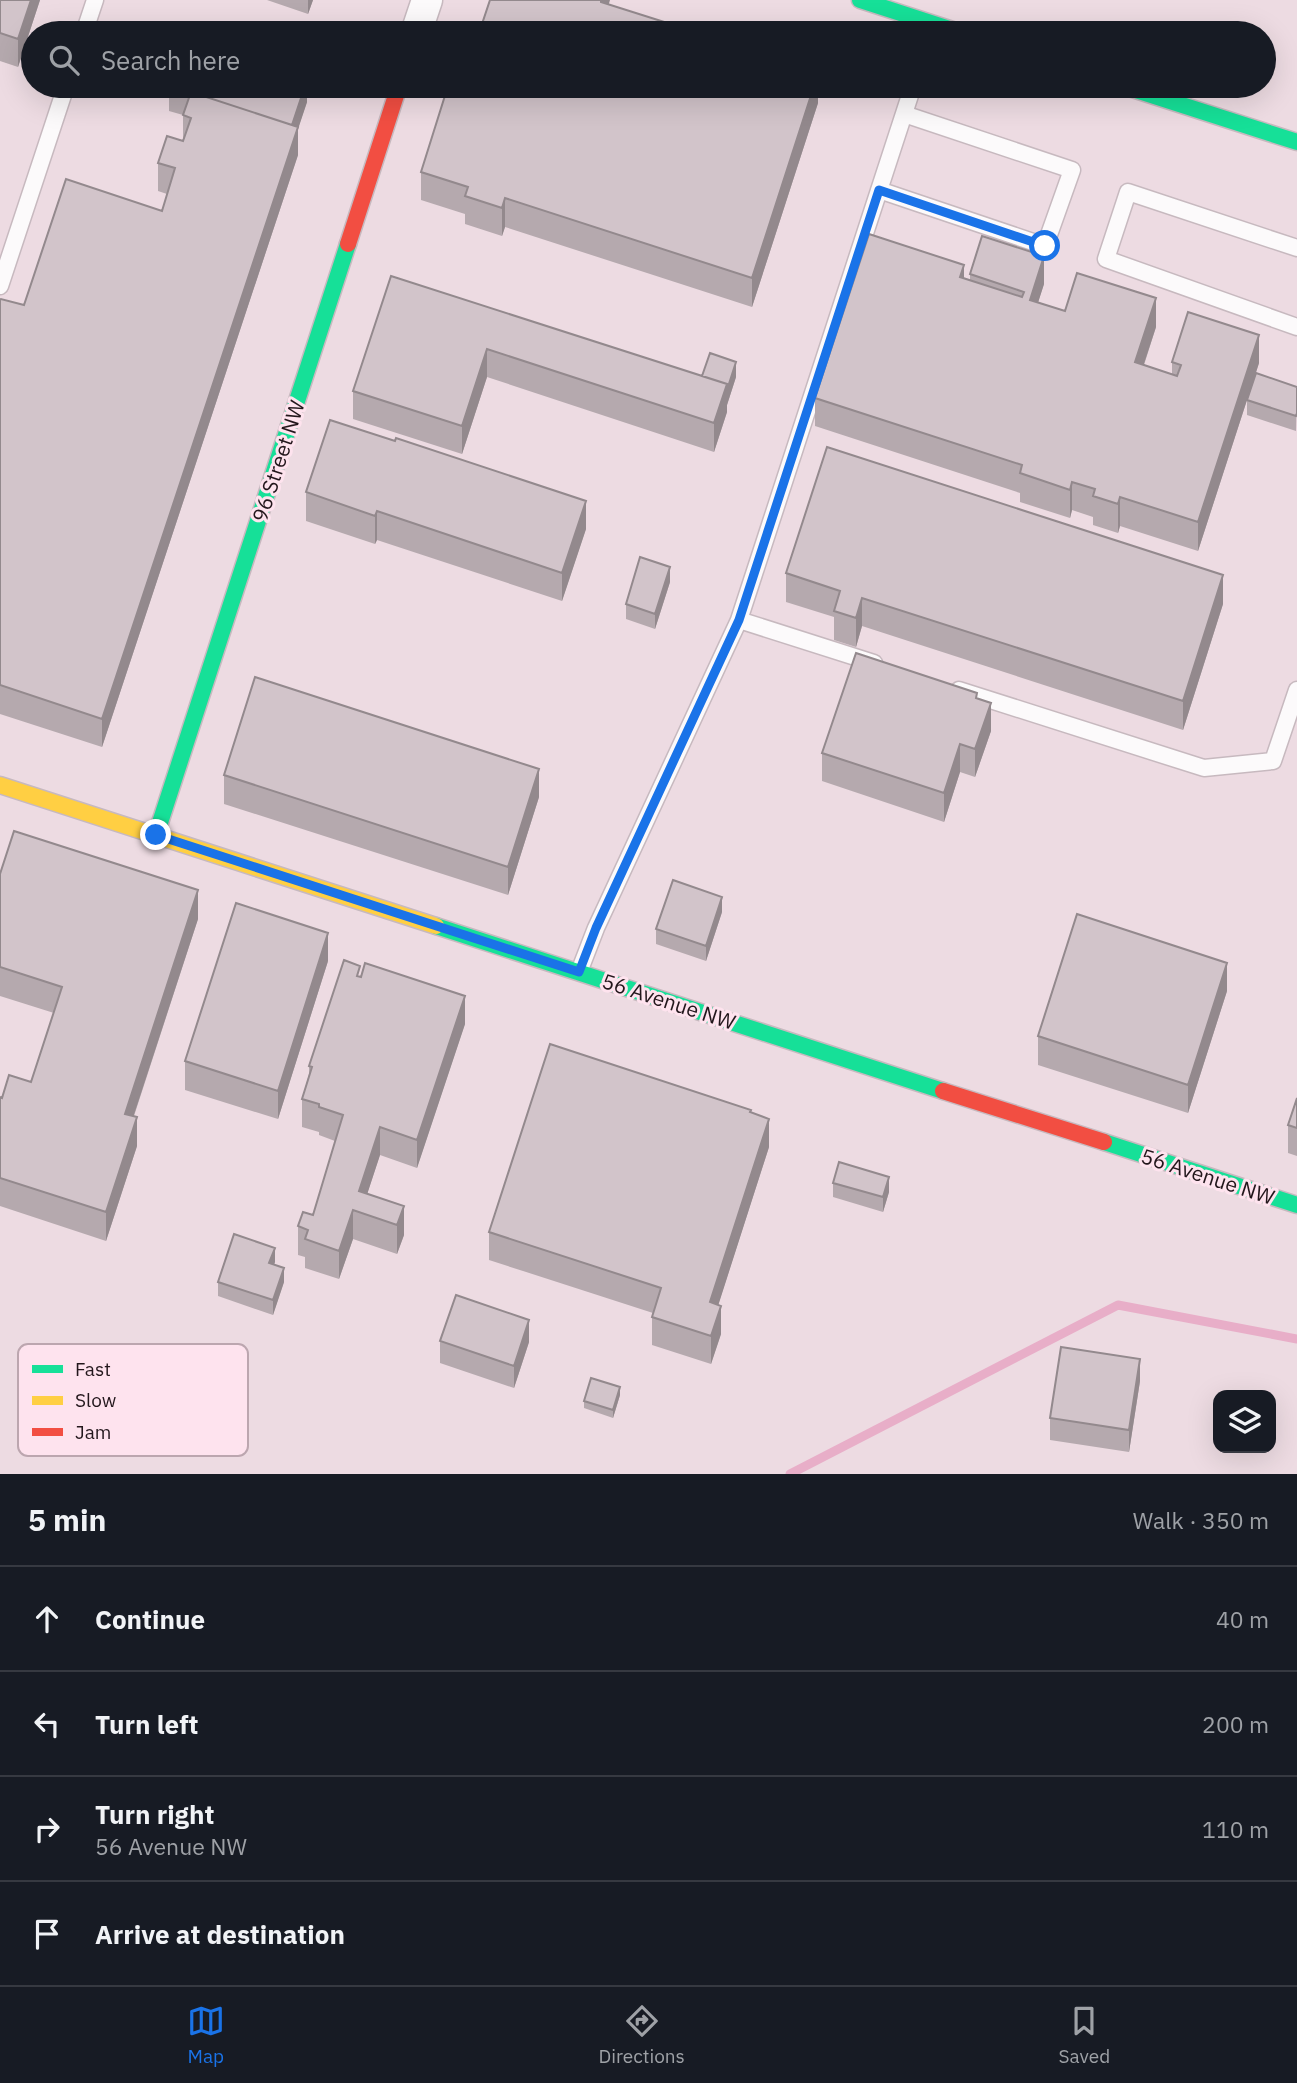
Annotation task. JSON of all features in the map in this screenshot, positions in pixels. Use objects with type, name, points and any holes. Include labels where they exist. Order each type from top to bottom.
[{"type":"street","points":[[420,21],[427,0]]},
{"type":"street","points":[[860,0],[912,21]]},
{"type":"street","name":"96 Street NW","points":[[156,835],[395,98]]},
{"type":"street","points":[[1160,98],[1297,142]]},
{"type":"street","name":"56 Avenue NW","points":[[0,785],[1297,1205]]},
{"type":"lane","points":[[88,21],[95,0]]},
{"type":"lane","points":[[0,286],[8,238],[61,98]]},
{"type":"lane","points":[[579,972],[596,928],[739,620],[910,98]]},
{"type":"lane","points":[[879,190],[1045,246],[1072,170],[904,114]]},
{"type":"lane","points":[[1297,248],[1128,192],[1106,259],[1297,327]]},
{"type":"lane","points":[[739,620],[885,667]]},
{"type":"lane","points":[[938,683],[1205,768],[1273,761],[1297,690]]},
{"type":"building","points":[[0,0],[31,0],[24,21],[21,21],[18,39],[0,33]]},
{"type":"building","points":[[490,0],[601,0],[661,21],[483,21]]},
{"type":"building","points":[[189,98],[209,98],[298,127],[102,719],[0,685],[0,300],[24,305],[66,179],[162,211],[175,168],[158,163],[167,136],[183,141],[191,118],[183,115]]},
{"type":"building","points":[[209,98],[301,98],[292,125]]},
{"type":"building","points":[[444,98],[810,98],[752,278],[505,198],[502,208],[465,196],[468,187],[421,172]]},
{"type":"building","points":[[869,234],[964,265],[960,277],[1022,297],[1024,292],[970,274],[982,236],[1044,256],[1030,300],[1065,311],[1077,273],[1156,298],[1135,362],[1177,376],[1181,365],[1172,362],[1188,312],[1259,335],[1198,522],[1120,497],[1118,504],[1093,496],[1095,489],[1072,482],[1070,490],[1020,473],[1022,465],[815,398]]},
{"type":"building","points":[[391,276],[727,384],[714,423],[487,349],[462,426],[353,391]]},
{"type":"building","points":[[710,353],[736,362],[727,390],[727,384],[702,376]]},
{"type":"building","points":[[1256,373],[1297,387],[1296,416],[1247,400]]},
{"type":"building","points":[[330,420],[395,441],[396,438],[586,501],[562,573],[377,511],[375,516],[306,492]]},
{"type":"building","points":[[827,447],[1223,575],[1183,701],[862,598],[856,618],[834,611],[840,591],[786,573]]},
{"type":"building","points":[[640,557],[670,567],[655,614],[626,604]]},
{"type":"building","points":[[856,653],[977,693],[976,698],[991,703],[975,749],[960,744],[944,793],[822,753]]},
{"type":"building","points":[[255,677],[539,769],[508,867],[224,775]]},
{"type":"building","points":[[14,831],[198,890],[125,1114],[137,1117],[106,1212],[0,1178],[0,1097],[2,1098],[9,1075],[31,1082],[62,987],[0,967],[0,874]]},
{"type":"building","points":[[673,880],[722,897],[706,946],[656,929]]},
{"type":"building","points":[[236,903],[328,933],[278,1091],[185,1061]]},
{"type":"building","points":[[1077,914],[1227,963],[1188,1085],[1038,1036]]},
{"type":"building","points":[[344,960],[360,966],[357,976],[361,977],[365,963],[465,996],[417,1140],[380,1127],[359,1191],[404,1206],[397,1225],[353,1210],[339,1251],[305,1239],[308,1230],[298,1226],[303,1212],[313,1215],[343,1115],[302,1099],[312,1067],[309,1066]]},
{"type":"building","points":[[550,1044],[751,1110],[750,1112],[769,1119],[710,1302],[721,1306],[711,1336],[652,1317],[661,1288],[489,1232]]},
{"type":"building","points":[[1297,1098],[1297,1128],[1288,1125]]},
{"type":"building","points":[[839,1162],[889,1177],[883,1197],[833,1183]]},
{"type":"building","points":[[234,1234],[275,1248],[269,1263],[284,1268],[273,1300],[218,1282]]},
{"type":"building","points":[[456,1295],[529,1320],[514,1366],[440,1341]]},
{"type":"building","points":[[1061,1347],[1140,1359],[1129,1430],[1050,1418]]},
{"type":"building","points":[[591,1378],[620,1387],[613,1410],[584,1401]]},
{"type":"waterway","points":[[790,1474],[1118,1305],[1297,1339]]},
{"type":"traffic: fast","points":[[860,0],[925,21]]},
{"type":"traffic: fast","points":[[1160,98],[1297,142]]},
{"type":"traffic: fast","points":[[156,835],[348,244]]},
{"type":"traffic: fast","points":[[436,926],[943,1091]]},
{"type":"traffic: fast","points":[[1104,1142],[1297,1205]]},
{"type":"traffic: slow","points":[[0,785],[436,926]]},
{"type":"traffic: jam","points":[[348,244],[395,98]]},
{"type":"traffic: jam","points":[[943,1091],[1104,1142]]},
{"type":"route","points":[[156,835],[579,972],[596,928],[739,620],[879,190],[1045,246]]}]
